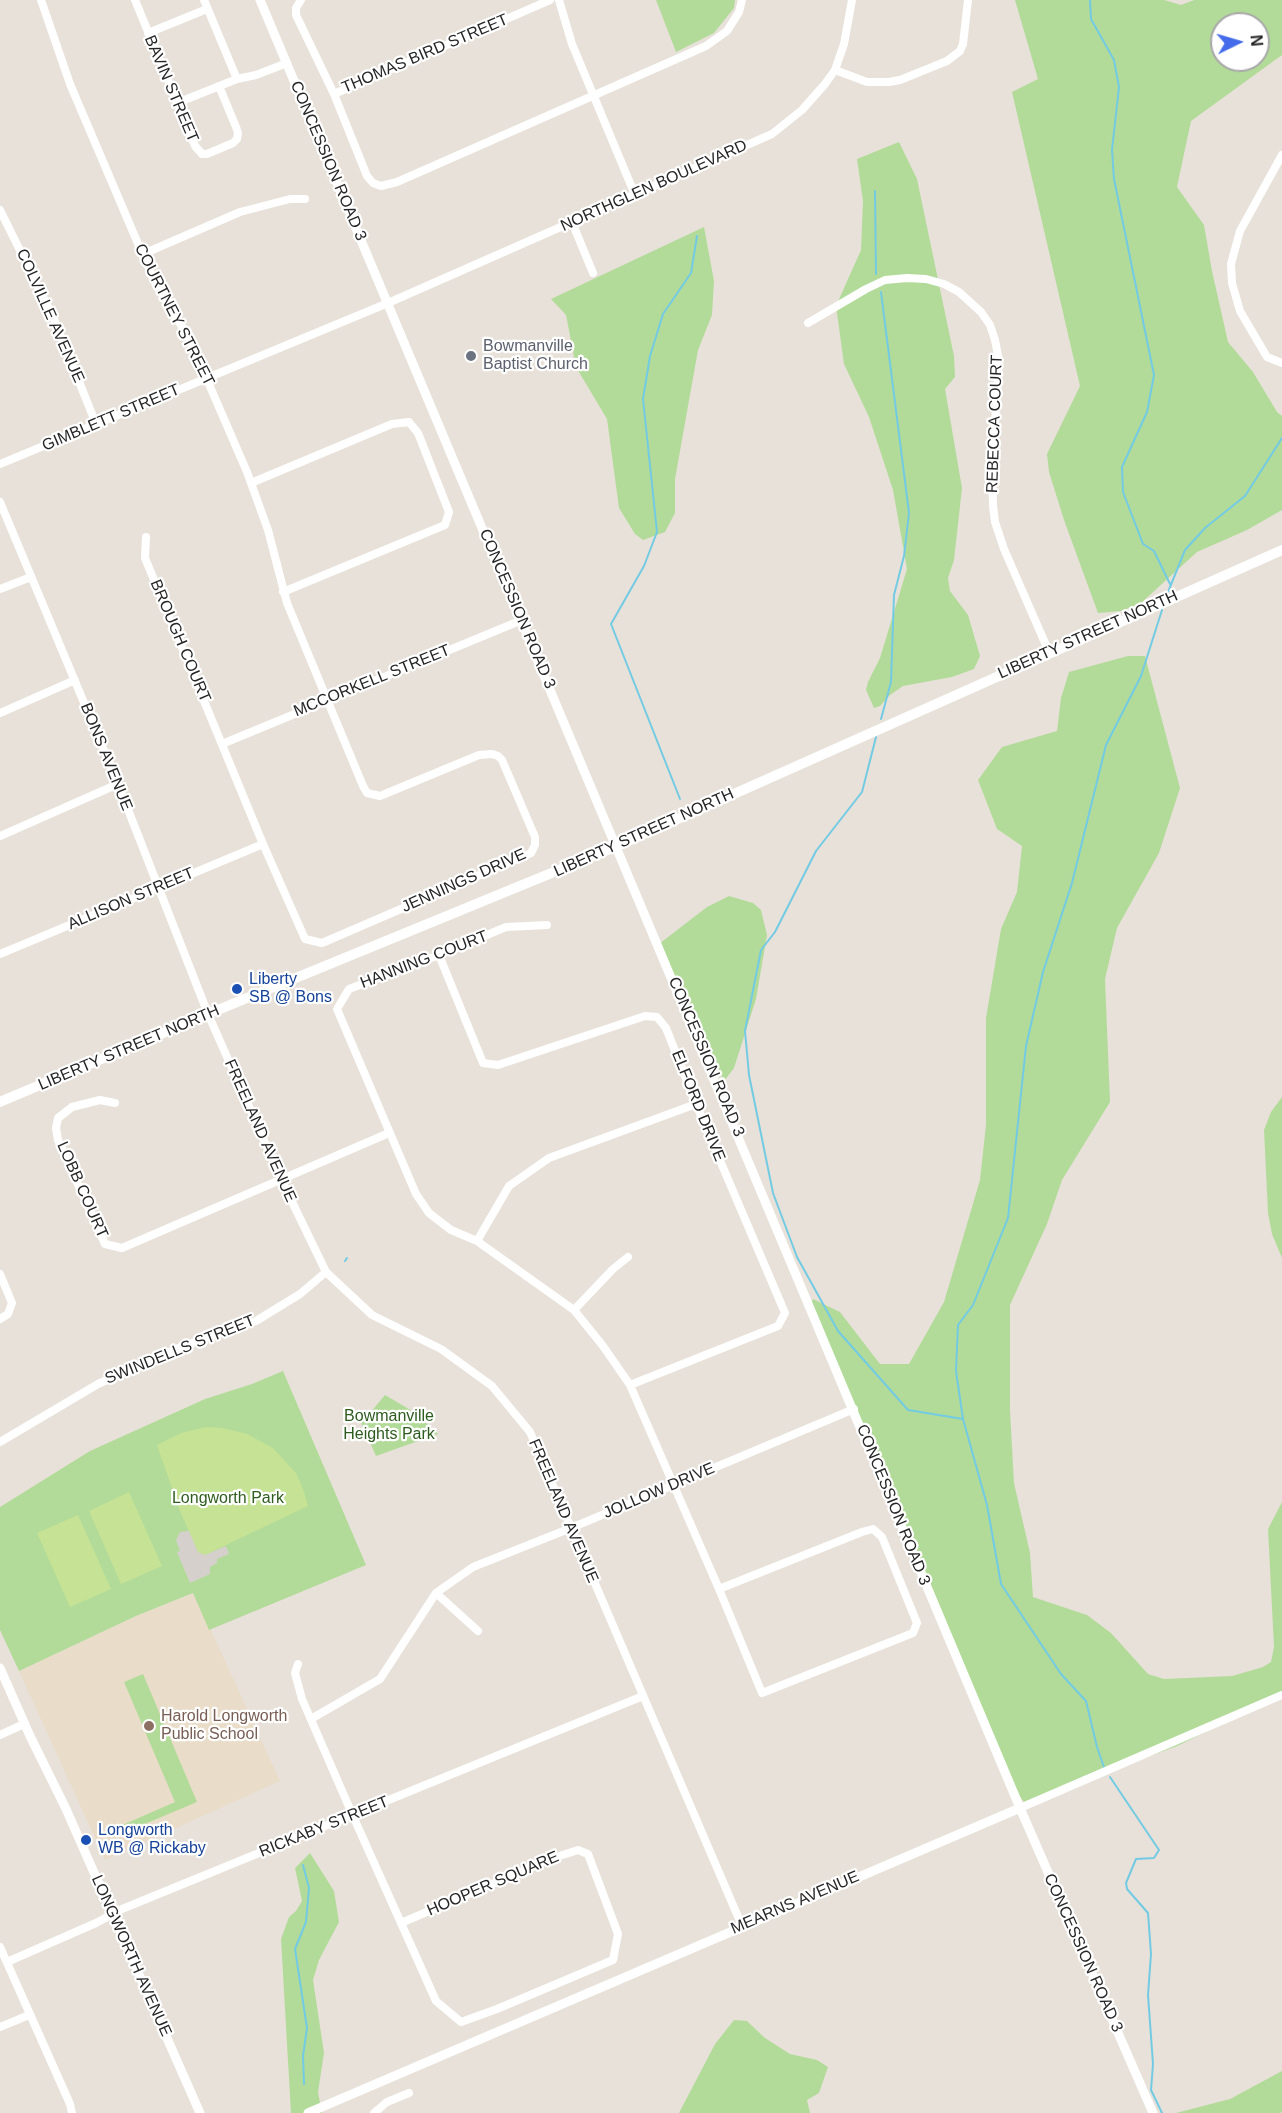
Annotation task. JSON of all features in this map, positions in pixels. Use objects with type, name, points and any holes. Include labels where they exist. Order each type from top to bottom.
[{"type":"main road","name":"LIBERTY STREET NORTH","points":[[0,1102],[617,846],[1282,550]]},
{"type":"street","name":"COURTNEY STREET","points":[[41,0],[70,84],[156,285],[189,338],[251,483],[268,530],[283,592],[326,700]]},
{"type":"street","name":"BAVIN STREET","points":[[135,0],[177,103],[198,151],[202,154],[233,143],[238,133],[219,86]]},
{"type":"street","points":[[204,0],[237,79]]},
{"type":"street","name":"CONCESSION ROAD 3","points":[[260,0],[1020,1808],[1153,2113]]},
{"type":"street","points":[[301,0],[296,8],[296,15],[334,94],[367,176],[381,186],[397,182],[706,46],[718,39],[735,22],[742,0]]},
{"type":"street","name":"THOMAS BIRD STREET","points":[[334,94],[550,0]]},
{"type":"street","points":[[559,0],[572,44],[635,195]]},
{"type":"street","name":"NORTHGLEN BOULEVARD","points":[[388,303],[772,134],[802,110],[835,70],[844,44],[852,0]]},
{"type":"street","points":[[835,70],[867,82],[889,82],[900,80],[947,61],[960,51],[963,45],[968,0]]},
{"type":"street","points":[[148,33],[207,9]]},
{"type":"street","points":[[177,103],[237,79],[256,75],[287,63]]},
{"type":"street","points":[[1282,155],[1240,231],[1231,264],[1232,282],[1240,311],[1267,357],[1282,363]]},
{"type":"street","points":[[143,254],[240,212],[290,200],[304,199]]},
{"type":"street","name":"COLVILLE AVENUE","points":[[0,210],[54,319],[96,424]]},
{"type":"street","points":[[573,222],[593,273]]},
{"type":"street","name":"REBECCA COURT","points":[[808,323],[885,280],[907,278],[926,279],[944,284],[959,292],[981,312],[993,333],[999,361],[992,471],[995,522],[1004,549],[1049,652]]},
{"type":"street","name":"GIMBLETT STREET","points":[[0,464],[388,303]]},
{"type":"street","points":[[251,483],[392,424],[409,422],[418,433],[449,512],[446,525],[283,592]]},
{"type":"street","name":"BONS AVENUE","points":[[0,502],[118,784],[208,1014]]},
{"type":"street","name":"BROUGH COURT","points":[[146,537],[145,558],[222,744]]},
{"type":"street","points":[[0,589],[31,576]]},
{"type":"street","name":"MCCORKELL STREET","points":[[222,744],[522,620]]},
{"type":"street","points":[[0,713],[75,680]]},
{"type":"street","name":"JENNINGS DRIVE","points":[[222,744],[305,939],[322,942],[528,855],[533,849],[535,837],[502,760],[498,756],[479,755],[386,794],[373,796],[367,793],[363,786],[326,700]]},
{"type":"street","points":[[0,837],[118,784]]},
{"type":"street","name":"ALLISON STREET","points":[[0,954],[263,844]]},
{"type":"street","name":"HANNING COURT","points":[[389,1133],[337,1009],[349,989],[506,927],[547,925]]},
{"type":"street","name":"ELFORD DRIVE","points":[[439,955],[483,1063],[498,1065],[645,1016],[657,1017],[666,1028],[785,1313],[778,1326],[630,1385]]},
{"type":"street","name":"FREELAND AVENUE","points":[[208,1014],[280,1179],[326,1272],[372,1315],[441,1349],[492,1386],[530,1432],[742,1926]]},
{"type":"street","name":"LOBB COURT","points":[[115,1103],[100,1100],[72,1107],[58,1118],[56,1128],[58,1140],[105,1244],[122,1248],[280,1179]]},
{"type":"street","points":[[477,1241],[509,1186],[549,1158],[696,1104]]},
{"type":"street","points":[[280,1179],[389,1133],[416,1194],[429,1213],[451,1230],[477,1241],[574,1310],[630,1385],[762,1693],[912,1633],[917,1623],[882,1537],[873,1529],[719,1590]]},
{"type":"street","points":[[574,1310],[613,1269],[628,1257]]},
{"type":"street","name":"SWINDELLS STREET","points":[[0,1442],[98,1384],[181,1347],[256,1321],[300,1294],[326,1272]]},
{"type":"street","points":[[0,1274],[12,1303],[8,1314],[0,1319]]},
{"type":"street","name":"JOLLOW DRIVE","points":[[311,1719],[380,1679],[436,1593],[473,1568],[854,1409]]},
{"type":"street","points":[[436,1593],[478,1631]]},
{"type":"street","name":"HOOPER SQUARE","points":[[298,1664],[295,1673],[302,1699],[352,1816],[436,2001],[460,2022],[497,2009],[613,1960],[618,1934],[588,1854],[578,1850],[553,1858],[401,1923]]},
{"type":"street","name":"LONGWORTH AVENUE","points":[[0,1668],[24,1724],[66,1809],[200,2113]]},
{"type":"street","name":"MEARNS AVENUE","points":[[309,2113],[1282,1695]]},
{"type":"street","name":"RICKABY STREET","points":[[7,1962],[96,1923],[112,1913],[643,1696]]},
{"type":"street","points":[[0,1735],[24,1724]]},
{"type":"street","points":[[0,1947],[72,2113]]},
{"type":"street","points":[[0,2028],[29,2015]]},
{"type":"street","points":[[374,2113],[387,2102],[409,2093]]},
{"type":"shaded area","points":[[189,1531],[198,1552],[205,1555],[226,1546],[229,1554],[217,1559],[217,1563],[210,1567],[210,1574],[190,1583],[177,1552],[180,1551],[176,1540],[180,1532]]},
{"type":"shaded area","name":"Harold Longworth Public School","points":[[194,1593],[280,1781],[105,1860],[19,1671],[136,1616]]},
{"type":"green space","points":[[656,0],[735,0],[734,8],[714,33],[676,52]]},
{"type":"green space","points":[[1015,0],[1164,0],[1181,5],[1194,0],[1282,0],[1282,55],[1270,64],[1270,12],[1210,12],[1210,72],[1259,72],[1191,121],[1177,187],[1204,225],[1228,342],[1253,372],[1277,412],[1282,416],[1282,510],[1247,530],[1197,552],[1140,604],[1121,611],[1098,613],[1049,472],[1047,454],[1080,386],[1012,92],[1038,79]]},
{"type":"green space","points":[[899,142],[917,179],[954,356],[955,377],[945,389],[962,488],[954,560],[948,578],[950,591],[968,615],[980,656],[974,669],[952,677],[903,686],[880,706],[874,708],[866,690],[880,658],[907,569],[893,490],[869,417],[844,364],[836,306],[861,250],[863,201],[857,159]]},
{"type":"green space","points":[[704,227],[714,281],[712,315],[698,350],[675,479],[675,513],[665,532],[643,540],[635,534],[619,508],[607,419],[576,367],[566,315],[551,299]]},
{"type":"green space","points":[[1128,656],[1145,656],[1180,788],[1159,853],[1117,928],[1105,979],[1110,1102],[1062,1180],[1047,1224],[1010,1305],[1010,1411],[1014,1483],[1030,1553],[1033,1597],[1087,1615],[1111,1633],[1148,1674],[1164,1679],[1232,1676],[1263,1667],[1271,1662],[1274,1647],[1268,1529],[1282,1502],[1282,1695],[1177,1746],[1025,1803],[1016,1792],[807,1312],[813,1299],[840,1312],[880,1364],[909,1364],[944,1302],[980,1180],[986,1125],[986,1018],[1001,929],[1017,892],[1022,846],[997,829],[978,780],[1002,747],[1057,731],[1061,698],[1069,672]]},
{"type":"green space","points":[[729,896],[753,903],[761,910],[767,935],[756,999],[734,1068],[724,1081],[659,944],[707,907]]},
{"type":"green space","points":[[1282,1097],[1282,1258],[1272,1234],[1268,1213],[1264,1130],[1271,1112]]},
{"type":"green space","name":"Longworth Park","points":[[283,1371],[366,1565],[209,1630],[193,1593],[136,1616],[19,1671],[0,1630],[0,1507],[90,1451],[205,1399]]},
{"type":"green space","name":"Bowmanville Heights Park","points":[[385,1395],[414,1412],[438,1434],[376,1456],[359,1418],[370,1413]]},
{"type":"green space","points":[[206,1427],[223,1428],[247,1434],[273,1448],[296,1473],[308,1506],[205,1555],[198,1552],[180,1511],[157,1445],[181,1433]]},
{"type":"green space","points":[[129,1492],[162,1566],[121,1584],[89,1511]]},
{"type":"green space","points":[[78,1515],[111,1589],[70,1607],[37,1533]]},
{"type":"green space","points":[[143,1674],[197,1802],[114,1837],[111,1830],[175,1802],[124,1682]]},
{"type":"green space","points":[[310,1853],[334,1891],[339,1922],[319,1960],[313,1980],[324,2053],[318,2092],[322,2113],[291,2113],[281,1939],[289,1917],[302,1901],[295,1868]]},
{"type":"green space","points":[[734,2020],[747,2021],[765,2038],[790,2054],[817,2060],[828,2067],[819,2093],[807,2100],[810,2113],[679,2113],[715,2044]]},
{"type":"green space","points":[[1282,2071],[1282,2112],[1280,2113],[1176,2113],[1230,2099]]},
{"type":"waterway","points":[[1090,0],[1091,19],[1114,60],[1119,87],[1112,150],[1114,179],[1154,375],[1147,412],[1122,467],[1123,492],[1143,544],[1154,551],[1170,584]]},
{"type":"waterway","points":[[875,191],[876,274]]},
{"type":"waterway","points":[[680,799],[611,624],[644,566],[657,532],[643,399],[650,356],[663,314],[691,273],[697,236]]},
{"type":"waterway","points":[[881,292],[909,513],[904,556],[894,595],[891,682],[881,719]]},
{"type":"waterway","points":[[1168,592],[1185,550],[1205,528],[1245,496],[1282,438]]},
{"type":"waterway","points":[[1105,1770],[1086,1701],[1061,1674],[1001,1584],[987,1505],[963,1419],[956,1371],[958,1325],[973,1305],[1008,1218],[1026,1046],[1043,972],[1072,883],[1106,745],[1141,676],[1162,610]]},
{"type":"waterway","points":[[876,737],[862,792],[816,851],[775,932],[761,950],[745,1031],[749,1075],[773,1193],[797,1257],[838,1331],[908,1410],[963,1419]]},
{"type":"waterway","points":[[1110,1777],[1159,1850],[1154,1858],[1136,1859],[1126,1883],[1127,1889],[1148,1913],[1151,1954],[1148,1995],[1153,2064],[1151,2090],[1162,2113]]},
{"type":"waterway","points":[[303,1865],[309,1888],[306,1922],[295,1949],[307,2028],[303,2056],[304,2084]]},
{"type":"place","name":"Bowmanville Baptist Church","points":[[471,356]]},
{"type":"place","name":"Liberty SB @ Bons","points":[[237,989]]},
{"type":"place","name":"Harold Longworth Public School","points":[[149,1726]]},
{"type":"place","name":"Longworth WB @ Rickaby","points":[[86,1840]]}]
